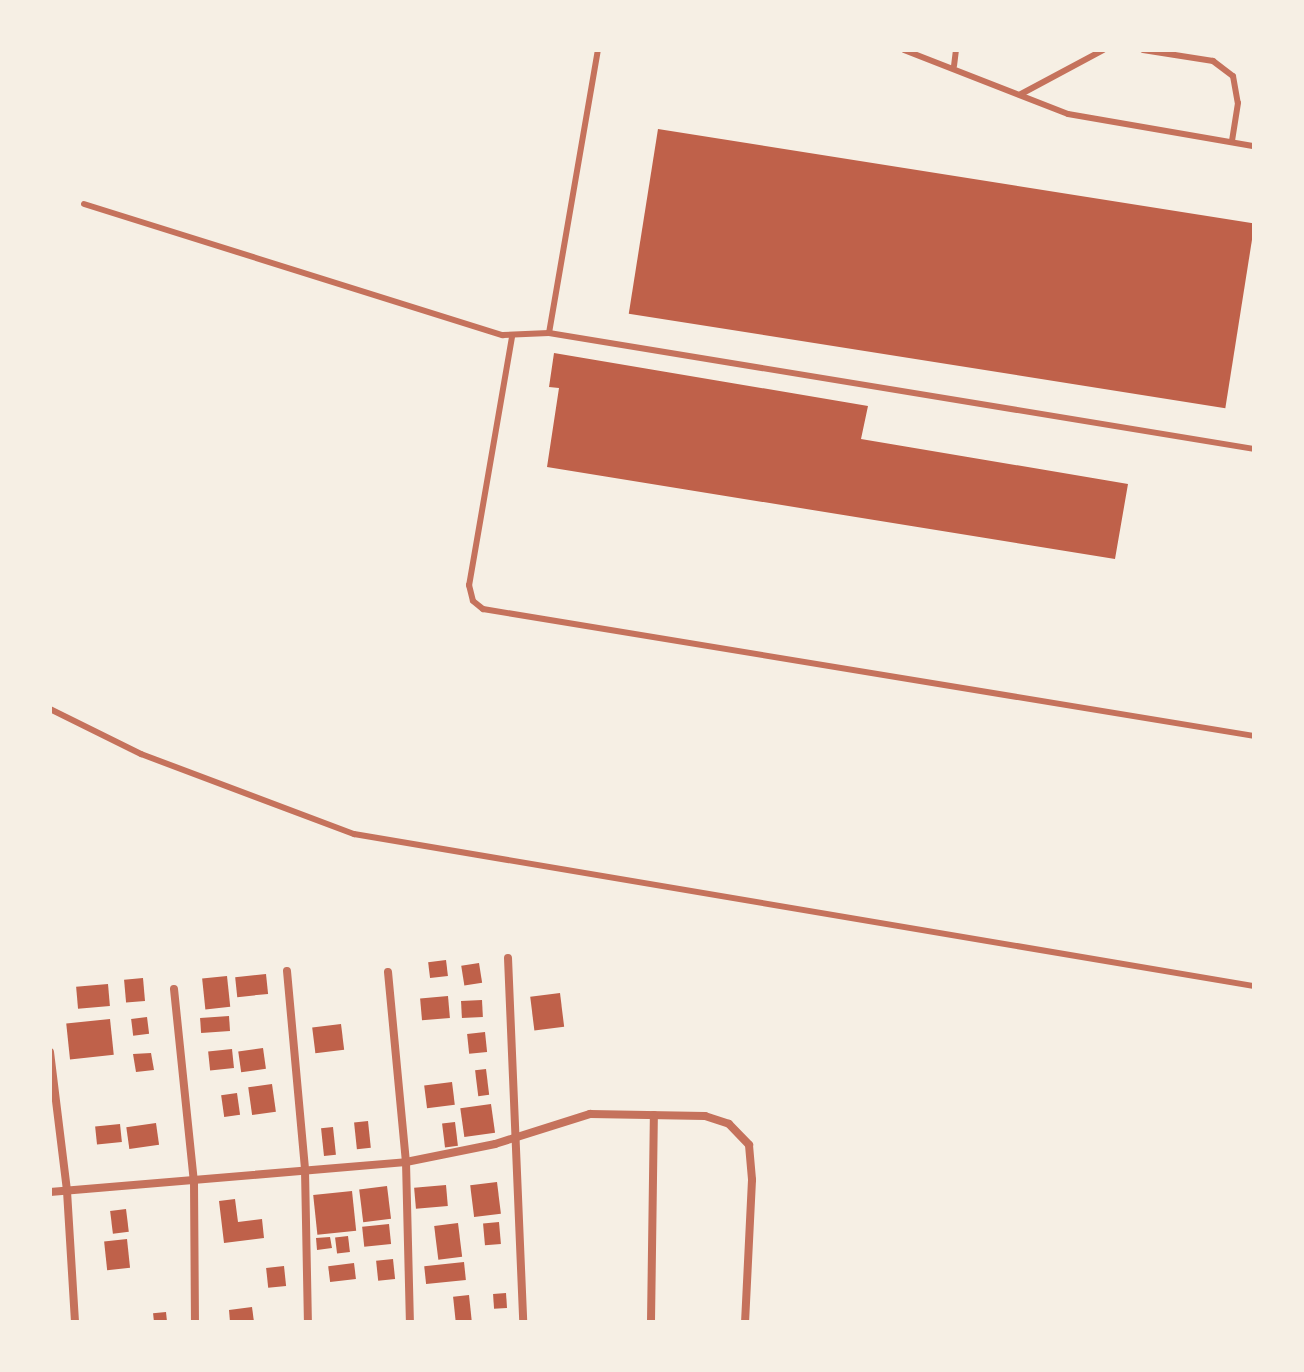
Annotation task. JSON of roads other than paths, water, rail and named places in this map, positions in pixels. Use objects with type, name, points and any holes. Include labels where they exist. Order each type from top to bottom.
[{"type":"street","points":[[508,958],[523,1322]]},
{"type":"street","points":[[287,971],[305,1170],[308,1322]]},
{"type":"street","points":[[388,972],[406,1162],[410,1322]]},
{"type":"street","points":[[174,989],[194,1182],[195,1322]]},
{"type":"street","points":[[50,1052],[67,1191],[75,1322]]},
{"type":"street","points":[[50,1192],[406,1162],[517,1137],[590,1114],[705,1116],[729,1124],[749,1145],[752,1180],[745,1322]]},
{"type":"street","points":[[651,1322],[654,1115]]},
{"type":"lane","points":[[549,333],[598,50]]},
{"type":"lane","points":[[904,50],[1109,125],[1254,146]]},
{"type":"lane","points":[[954,66],[956,50]]},
{"type":"lane","points":[[1021,94],[1103,50]]},
{"type":"lane","points":[[1143,50],[1213,61],[1233,76],[1238,103],[1232,142]]},
{"type":"lane","points":[[84,204],[512,337],[549,333],[1254,449]]},
{"type":"lane","points":[[512,337],[469,585],[473,601],[483,609],[1254,736]]},
{"type":"lane","points":[[50,709],[141,754],[354,834],[1254,986]]}]
